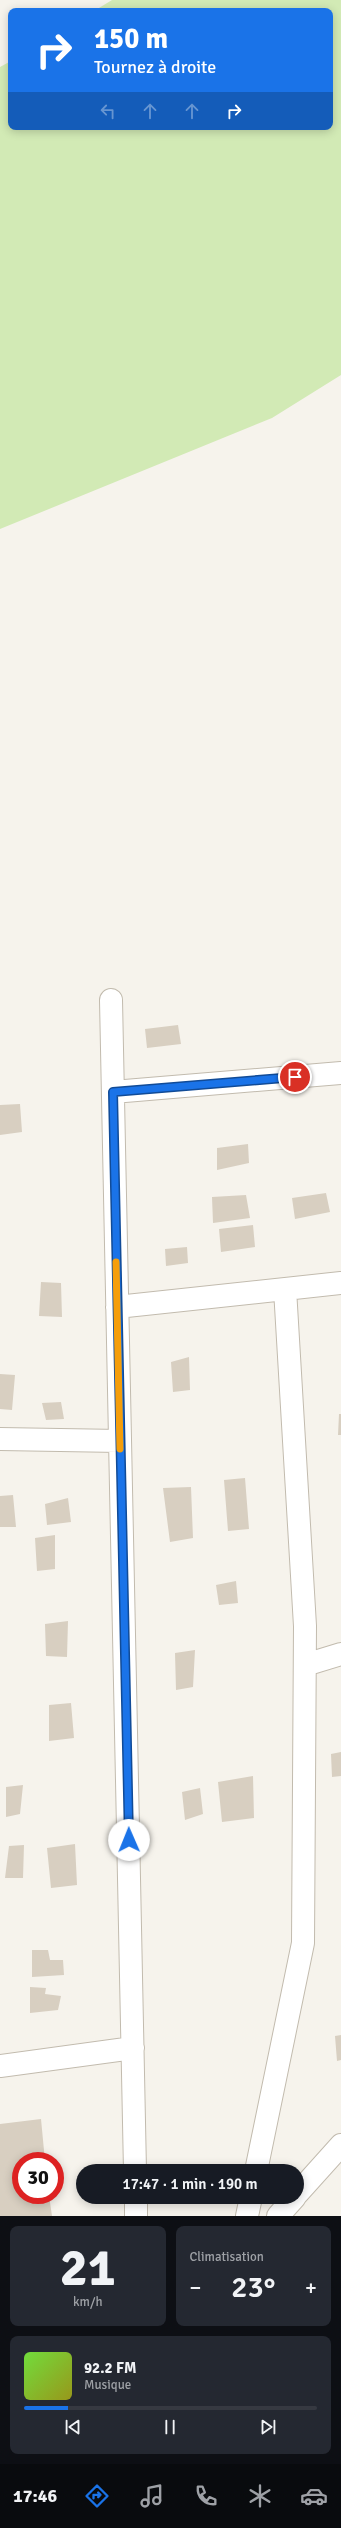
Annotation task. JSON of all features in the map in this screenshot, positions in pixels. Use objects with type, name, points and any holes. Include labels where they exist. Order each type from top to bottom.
[{"type":"street","points":[[111,1000],[135,2164]]},
{"type":"street","points":[[113,1092],[341,1073]]},
{"type":"street","points":[[117,1307],[341,1283]]},
{"type":"street","points":[[257,2164],[304,1943],[305,1626],[285,1289]]},
{"type":"street","points":[[0,1439],[120,1441]]},
{"type":"street","points":[[305,1665],[341,1654]]},
{"type":"street","points":[[0,2066],[133,2048]]},
{"type":"street","points":[[304,2186],[341,2145]]},
{"type":"street","points":[[136,2204],[136,2216]]},
{"type":"street","points":[[247,2216],[250,2204]]},
{"type":"street","points":[[278,2216],[289,2204]]},
{"type":"green space","points":[[112,0],[341,0],[341,375],[272,418],[0,529],[0,67],[8,63],[8,130],[333,130],[333,8],[99,8]]},
{"type":"building","points":[[178,1025],[181,1044],[147,1048],[145,1029]]},
{"type":"building","points":[[20,1104],[22,1132],[0,1135],[0,1105]]},
{"type":"building","points":[[248,1144],[249,1163],[217,1170],[217,1148]]},
{"type":"building","points":[[326,1193],[330,1212],[295,1219],[292,1198]]},
{"type":"building","points":[[246,1195],[250,1218],[213,1223],[212,1197]]},
{"type":"building","points":[[253,1225],[255,1247],[221,1252],[219,1229]]},
{"type":"building","points":[[187,1247],[188,1263],[166,1266],[165,1249]]},
{"type":"building","points":[[41,1282],[61,1283],[62,1317],[39,1316]]},
{"type":"building","points":[[189,1357],[190,1390],[173,1392],[171,1362]]},
{"type":"building","points":[[0,1374],[15,1375],[12,1410],[0,1409]]},
{"type":"building","points":[[61,1402],[64,1419],[46,1420],[42,1403]]},
{"type":"building","points":[[339,1414],[341,1414],[341,1435],[338,1435]]},
{"type":"building","points":[[245,1478],[249,1529],[228,1531],[224,1480]]},
{"type":"building","points":[[191,1487],[193,1538],[170,1542],[163,1488]]},
{"type":"building","points":[[13,1495],[16,1527],[0,1527],[0,1496]]},
{"type":"building","points":[[68,1498],[71,1522],[47,1525],[45,1504]]},
{"type":"building","points":[[55,1535],[55,1569],[37,1571],[35,1538]]},
{"type":"building","points":[[236,1581],[238,1603],[219,1605],[216,1585]]},
{"type":"building","points":[[68,1621],[67,1657],[46,1656],[45,1624]]},
{"type":"building","points":[[195,1650],[193,1687],[176,1690],[175,1653]]},
{"type":"building","points":[[71,1703],[74,1738],[49,1741],[49,1705]]},
{"type":"building","points":[[341,1752],[341,1776],[332,1777],[331,1754]]},
{"type":"building","points":[[253,1776],[254,1818],[222,1822],[218,1782]]},
{"type":"building","points":[[23,1785],[20,1814],[6,1817],[6,1787]]},
{"type":"building","points":[[200,1788],[203,1814],[185,1820],[182,1792]]},
{"type":"building","points":[[75,1844],[77,1885],[51,1888],[47,1848]]},
{"type":"building","points":[[24,1845],[23,1878],[5,1878],[9,1846]]},
{"type":"building","points":[[32,1950],[48,1950],[50,1960],[63,1960],[64,1975],[32,1977]]},
{"type":"building","points":[[30,1987],[46,1988],[45,1994],[61,1996],[58,2010],[30,2013]]},
{"type":"building","points":[[341,2035],[341,2060],[337,2061],[335,2036]]},
{"type":"building","points":[[41,2119],[44,2152],[12,2152],[12,2204],[50,2204],[52,2216],[0,2216],[0,2124]]},
{"type":"slow traffic","points":[[116,1262],[120,1449]]},
{"type":"route","points":[[129,1840],[118,1382],[113,1092],[295,1077]]}]
